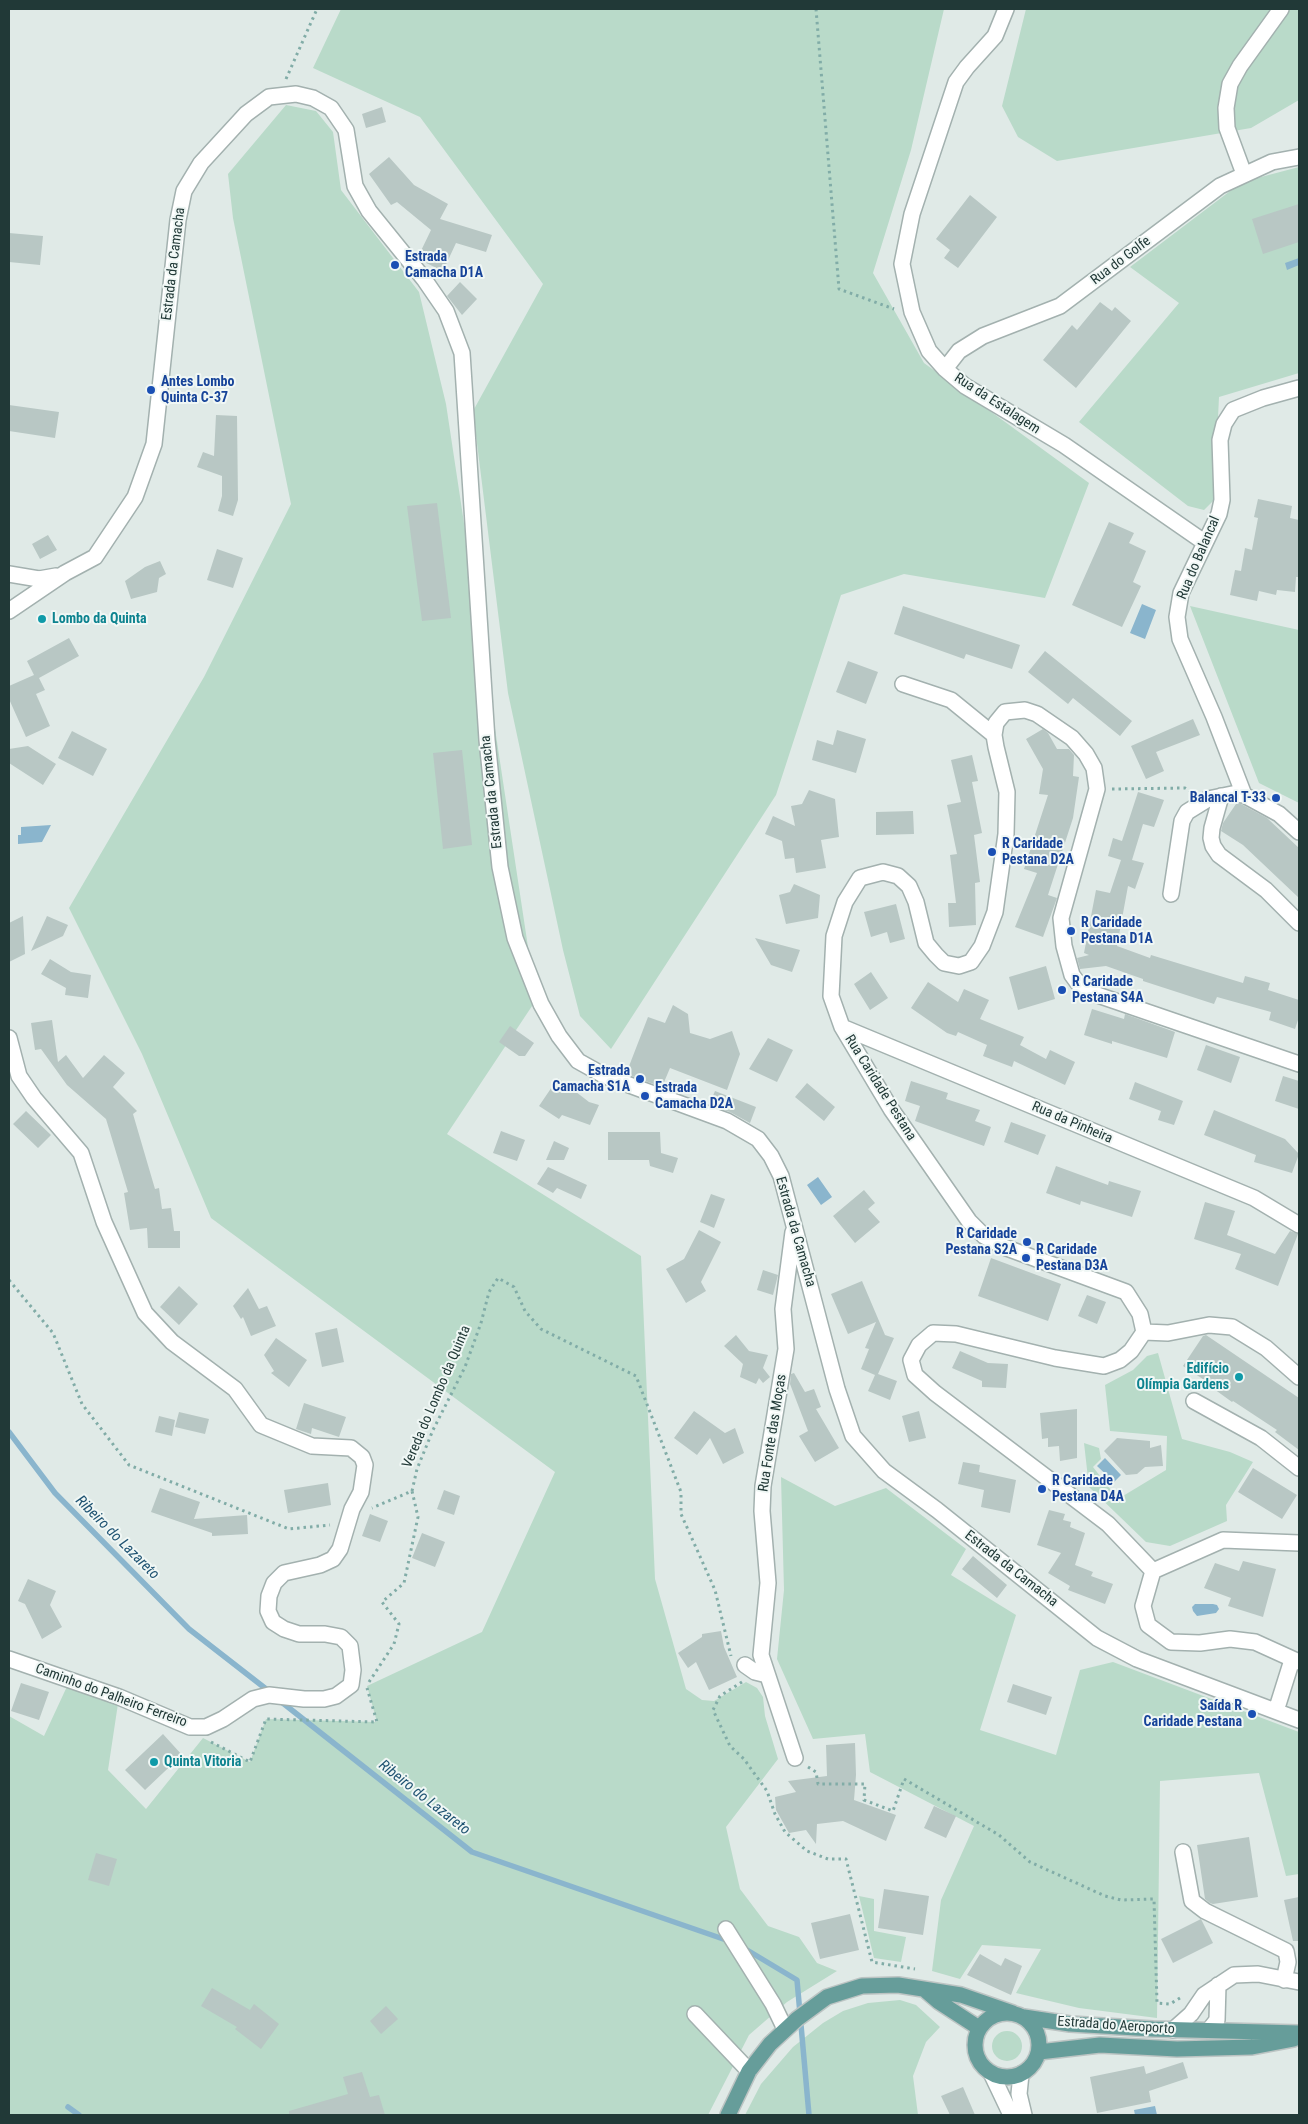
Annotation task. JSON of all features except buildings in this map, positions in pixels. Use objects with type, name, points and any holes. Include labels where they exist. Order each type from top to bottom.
[{"type":"main road","name":"Estrada do Aeroporto","points":[[728,2115],[749,2070],[785,2029],[828,1997],[862,1986],[898,1985],[961,1995],[1018,2015],[1070,2024],[1173,2030],[1299,2033]]},
{"type":"main road","name":"Estrada do Aeroporto","points":[[925,1990],[938,2002],[979,2028]]},
{"type":"main road","points":[[1002,2013],[1018,2015],[1032,2025],[1037,2033],[1039,2052],[1036,2061],[1021,2074],[1003,2077],[992,2074],[984,2068],[977,2058],[975,2047],[979,2028],[991,2017],[1002,2013]]},
{"type":"main road","name":"Estrada do Aeroporto","points":[[1177,2049],[1209,2030]]},
{"type":"main road","name":"Estrada do Aeroporto","points":[[1039,2052],[1100,2045],[1177,2049],[1252,2047],[1299,2037]]},
{"type":"street","name":"Rua da Estalagem","points":[[1006,9],[995,36],[956,82],[912,214],[902,264],[914,316],[929,352],[965,386],[1064,445],[1204,542]]},
{"type":"street","points":[[1244,174],[1227,128],[1226,108],[1230,84],[1240,66],[1281,9]]},
{"type":"street","name":"Estrada da Camacha","points":[[9,611],[64,573],[95,557],[135,497],[154,444],[178,220],[184,191],[200,163],[246,114],[269,97],[296,94],[313,98],[331,108],[346,130],[355,186],[369,211],[424,279],[446,312],[462,354],[487,740],[500,867],[515,938],[541,1004],[559,1036],[578,1060],[605,1076],[727,1121],[758,1139],[772,1156],[781,1176],[837,1389],[853,1436],[884,1471],[937,1510],[1097,1638],[1137,1659],[1299,1720]]},
{"type":"street","name":"Rua do Golfe","points":[[945,369],[959,351],[983,336],[1060,306],[1220,186],[1272,162],[1299,157]]},
{"type":"street","name":"Rua do Balancal","points":[[1244,795],[1214,717],[1180,639],[1177,617],[1181,593],[1219,514],[1222,500],[1220,440],[1224,424],[1233,410],[1263,398],[1299,388]]},
{"type":"street","name":"Estrada da Camacha","points":[[9,574],[39,579],[64,573]]},
{"type":"street","points":[[903,684],[951,700],[994,735],[996,723],[1005,712],[1025,710],[1037,714],[1072,738],[1086,754],[1094,768],[1097,789],[1061,918],[1064,946],[1072,975],[1083,990],[1299,1064]]},
{"type":"street","name":"Rua Caridade Pestana","points":[[994,735],[1007,792],[1006,834],[995,912],[982,946],[971,962],[959,966],[944,962],[936,956],[926,943],[916,902],[909,886],[898,876],[882,872],[860,878],[845,902],[834,936],[831,996],[842,1027],[891,1109],[969,1221],[984,1236],[1004,1246],[1126,1292],[1140,1314],[1144,1332]]},
{"type":"street","points":[[1171,894],[1182,821],[1187,812],[1214,798],[1244,795],[1278,814],[1299,832]]},
{"type":"street","points":[[1214,798],[1211,838],[1213,846],[1219,855],[1266,890],[1299,923]]},
{"type":"street","name":"Rua da Pinheira","points":[[842,1027],[1254,1198],[1299,1225]]},
{"type":"street","points":[[9,1038],[19,1076],[34,1098],[81,1152],[104,1222],[146,1313],[172,1342],[235,1389],[261,1425],[312,1446],[352,1448],[362,1457],[365,1465],[361,1492],[352,1510],[349,1523]]},
{"type":"street","name":"Rua Fonte das Moças","points":[[794,1223],[783,1309],[786,1349],[763,1486],[762,1511],[768,1583],[761,1655],[795,1758]]},
{"type":"street","points":[[1153,1571],[1108,1524],[935,1393],[915,1375],[911,1360],[919,1345],[933,1333],[956,1334],[1055,1358],[1104,1366],[1120,1360],[1131,1351],[1144,1332],[1168,1333],[1209,1325],[1232,1328],[1266,1348],[1299,1377]]},
{"type":"street","points":[[1194,1401],[1261,1438],[1299,1468]]},
{"type":"street","name":"Caminho do Palheiro Ferreiro","points":[[9,1659],[119,1697],[190,1727],[206,1727],[223,1719],[254,1699],[269,1694],[324,1700],[336,1696],[351,1685],[353,1670],[350,1646],[341,1637],[325,1634],[299,1634],[284,1629],[273,1622],[268,1611],[269,1596],[274,1583],[284,1573],[320,1565],[333,1559],[340,1549],[349,1523]]},
{"type":"street","points":[[1153,1571],[1223,1540],[1299,1543]]},
{"type":"street","points":[[1153,1571],[1143,1606],[1148,1625],[1171,1642],[1200,1643],[1230,1639],[1255,1642],[1296,1661],[1276,1711]]},
{"type":"street","points":[[741,1670],[767,1674]]},
{"type":"street","points":[[1173,2030],[1191,2014],[1204,1995],[1234,1975],[1258,1974],[1292,1981],[1286,1951],[1205,1911],[1192,1901],[1183,1852]]},
{"type":"street","points":[[726,1929],[773,2004],[785,2029]]},
{"type":"street","points":[[1209,2030],[1217,2020],[1218,1985]]},
{"type":"street","points":[[695,2014],[749,2070]]},
{"type":"street","points":[[992,2074],[1011,2115]]},
{"type":"street","points":[[1021,2074],[1019,2094],[1024,2115]]},
{"type":"path","points":[[278,96],[317,9]]},
{"type":"path","points":[[816,9],[840,289],[914,316]]},
{"type":"path","points":[[1097,789],[1185,788],[1214,798]]},
{"type":"path","name":"Vereda do Lombo da Quinta","points":[[412,1491],[420,1461],[433,1430],[465,1367],[481,1323],[489,1292],[498,1278],[514,1287],[524,1311],[541,1329],[636,1376],[681,1492],[681,1514],[715,1590],[741,1670]]},
{"type":"path","points":[[9,1280],[53,1333],[82,1404],[129,1465],[289,1529],[349,1523],[366,1510],[412,1491],[418,1517],[404,1582],[382,1602],[399,1624],[394,1644],[367,1686],[377,1722],[266,1720],[250,1762],[203,1738]]},
{"type":"path","points":[[741,1670],[720,1696],[713,1710],[721,1728],[730,1746],[744,1759],[767,1791],[775,1814],[785,1832],[807,1850],[828,1859],[846,1859],[872,1962]]},
{"type":"path","points":[[865,1784],[864,1800],[893,1811],[904,1779],[999,1835],[1030,1862],[1105,1896],[1121,1900],[1154,1899],[1157,2003],[1170,2004],[1188,1996]]},
{"type":"green space","points":[[341,9],[944,9],[911,150],[873,273],[924,363],[1089,483],[1045,598],[904,574],[841,595],[776,795],[611,1049],[580,1016],[563,950],[508,693],[473,411],[543,284],[420,117],[313,68]]},
{"type":"green space","points":[[1026,9],[1299,9],[1299,100],[1251,128],[1057,161],[1018,137],[1002,106]]},
{"type":"green space","points":[[286,105],[316,111],[333,132],[341,190],[419,292],[446,404],[536,1000],[447,1134],[641,1256],[655,1579],[686,1689],[702,1700],[714,1701],[746,1682],[757,1688],[763,1697],[765,1716],[778,1759],[726,1827],[740,1889],[768,1926],[799,1937],[817,1963],[837,1971],[787,2002],[749,2035],[708,2115],[9,2115],[9,1716],[44,1736],[70,1680],[119,1697],[108,1770],[146,1809],[203,1738],[250,1762],[266,1719],[377,1722],[367,1686],[482,1632],[555,1472],[211,1218],[142,1054],[69,908],[204,677],[291,504],[233,218],[228,174]]},
{"type":"green space","points":[[1299,167],[1299,373],[1219,397],[1214,500],[1204,510],[1188,506],[1079,422],[1179,303],[1130,267],[1242,182]]},
{"type":"green space","points":[[1190,606],[1299,630],[1299,803],[1259,783]]},
{"type":"green space","points":[[1158,1353],[1182,1439],[1230,1452],[1253,1462],[1226,1505],[1227,1521],[1170,1546],[1146,1542],[1089,1487],[1084,1443],[1099,1448],[1101,1459],[1093,1467],[1118,1499],[1166,1470],[1167,1436],[1110,1431],[1105,1385],[1133,1370],[1147,1356]]},
{"type":"green space","points":[[781,1477],[835,1506],[886,1488],[966,1549],[951,1575],[1016,1615],[980,1730],[1056,1755],[1080,1670],[1113,1662],[1299,1732],[1299,1874],[1286,1876],[1259,1773],[1160,1781],[1157,2018],[1079,2008],[1016,1993],[1041,1949],[982,1945],[960,1979],[932,1971],[941,1900],[974,1826],[870,1772],[865,1734],[813,1739],[777,1659],[784,1590]]},
{"type":"green space","points":[[859,1896],[874,1899],[874,1931],[906,1937],[901,1962],[874,1958]]},
{"type":"green space","points":[[900,2000],[916,2005],[940,2027],[926,2042],[913,2076],[918,2115],[745,2115],[761,2084],[793,2047],[823,2023],[843,2011],[868,2003]]},
{"type":"green space","points":[[1007,2031],[1013,2032],[1021,2040],[1021,2052],[1013,2060],[1007,2061],[1001,2060],[993,2052],[992,2046],[993,2040],[1001,2032]]},
{"type":"water","points":[[1299,258],[1299,265],[1287,270],[1285,263]]},
{"type":"water","points":[[1142,604],[1156,610],[1145,639],[1130,633]]},
{"type":"water","points":[[51,825],[42,842],[18,844],[18,835],[21,835],[21,827]]},
{"type":"water","points":[[818,1177],[832,1197],[821,1205],[807,1185]]},
{"type":"water","points":[[1105,1458],[1121,1475],[1114,1482],[1097,1466]]},
{"type":"water","points":[[1195,1604],[1213,1604],[1217,1605],[1219,1609],[1216,1613],[1197,1616],[1192,1607]]},
{"type":"water","points":[[1155,2106],[1157,2115],[1135,2115],[1134,2110]]},
{"type":"waterway","name":"Ribeiro do Lazareto","points":[[9,1432],[55,1493],[189,1629],[270,1692]]},
{"type":"waterway","name":"Ribeiro do Lazareto","points":[[279,1700],[472,1852],[729,1941]]},
{"type":"waterway","name":"Ribeiro do Lazareto","points":[[742,1947],[797,1980],[809,2115]]},
{"type":"waterway","name":"Ribeiro do Lazareto","points":[[68,2107],[79,2115]]},
{"type":"place","name":"Estrada Camacha D1A","points":[[395,265]]},
{"type":"place","name":"Antes Lombo Quinta C-37","points":[[151,390]]},
{"type":"place","name":"Lombo da Quinta","points":[[42,619]]},
{"type":"place","name":"Balancal T-33","points":[[1276,798]]},
{"type":"place","name":"R Caridade Pestana D2A","points":[[992,852]]},
{"type":"place","name":"R Caridade Pestana D1A","points":[[1071,931]]},
{"type":"place","name":"R Caridade Pestana S4A","points":[[1062,990]]},
{"type":"place","name":"Estrada Camacha S1A","points":[[640,1079]]},
{"type":"place","name":"Estrada Camacha D2A","points":[[645,1096]]},
{"type":"place","name":"R Caridade Pestana S2A","points":[[1027,1242]]},
{"type":"place","name":"R Caridade Pestana D3A","points":[[1026,1258]]},
{"type":"place","name":"Edifício Olímpia Gardens","points":[[1239,1377]]},
{"type":"place","name":"R Caridade Pestana D4A","points":[[1042,1489]]},
{"type":"place","name":"Saída R Caridade Pestana","points":[[1252,1714]]},
{"type":"place","name":"Quinta Vitoria","points":[[154,1762]]}]
